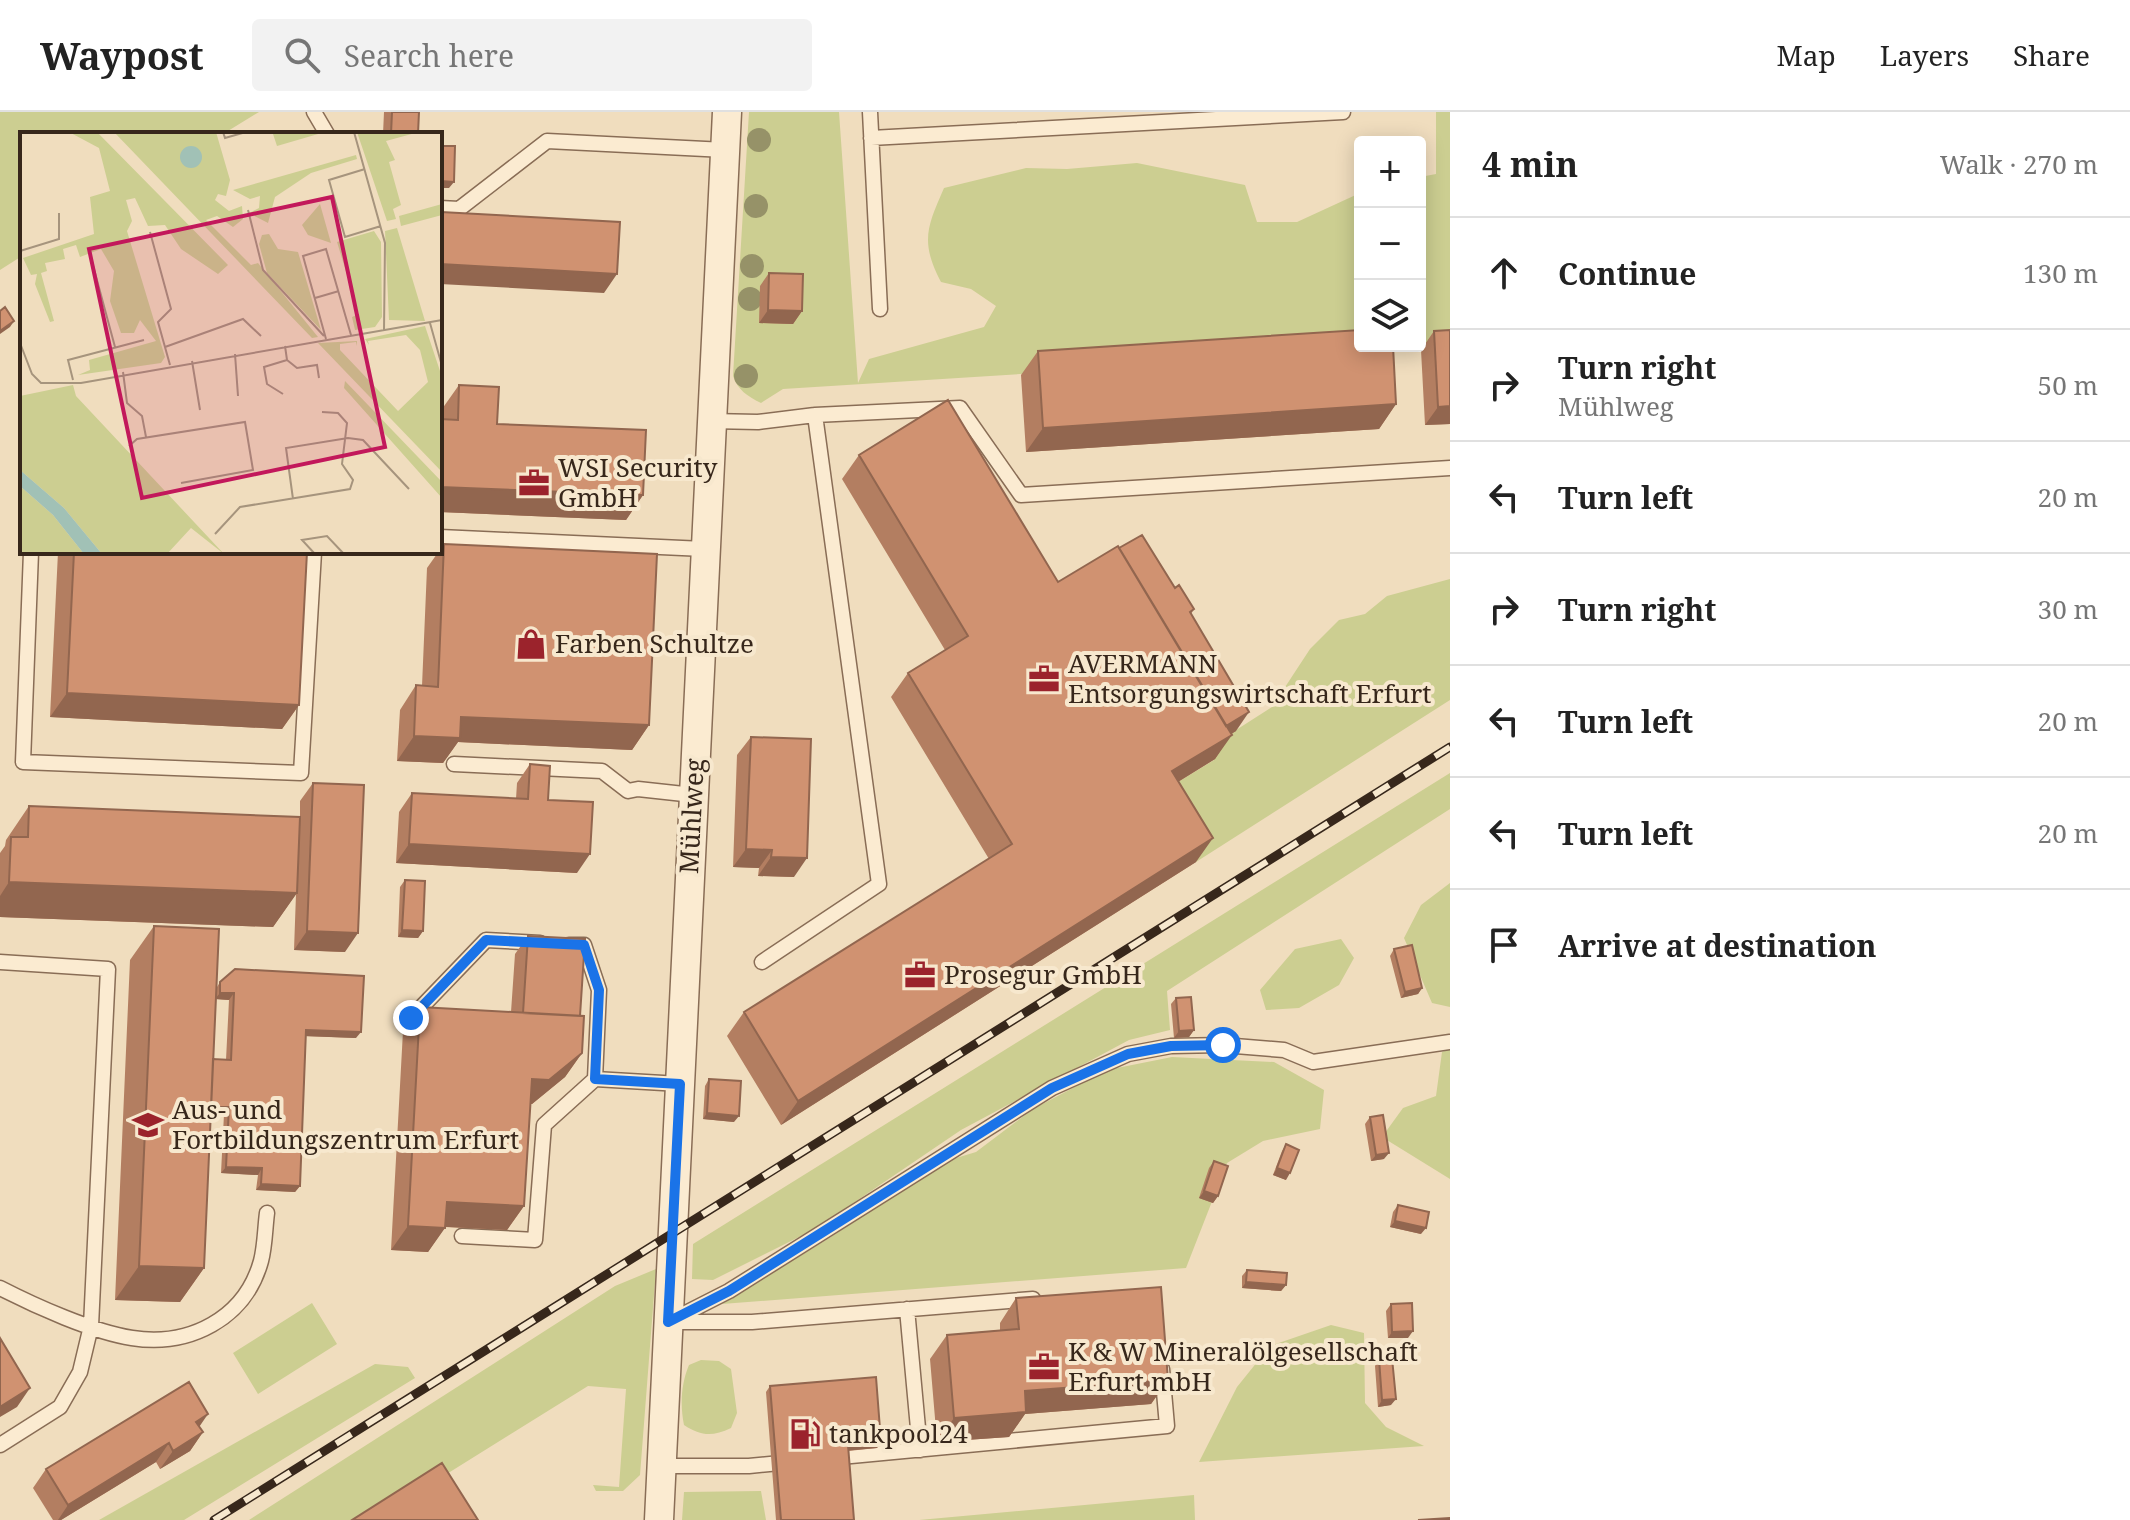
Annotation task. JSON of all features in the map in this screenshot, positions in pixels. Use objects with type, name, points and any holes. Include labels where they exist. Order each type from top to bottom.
[{"type":"street","name":"Mühlweg","points":[[659,1520],[727,112]]},
{"type":"lane","points":[[314,112],[326,132]]},
{"type":"lane","points":[[870,112],[880,309]]},
{"type":"lane","points":[[871,138],[1343,112]]},
{"type":"lane","points":[[442,208],[459,209],[547,141],[725,150]]},
{"type":"lane","points":[[710,421],[758,422],[815,415],[960,408],[1021,495],[1450,468]]},
{"type":"lane","points":[[762,962],[879,884],[815,415]]},
{"type":"lane","points":[[442,537],[704,549]]},
{"type":"lane","points":[[31,554],[23,762],[301,773],[314,554]]},
{"type":"lane","points":[[454,764],[602,771],[628,791],[638,789],[693,795]]},
{"type":"lane","points":[[411,1018],[486,940],[584,945],[599,990],[595,1079],[544,1125],[535,1240],[462,1236]]},
{"type":"lane","points":[[0,962],[108,969],[91,1326],[80,1372],[60,1407],[0,1445]]},
{"type":"lane","points":[[668,1322],[729,1291],[1052,1088],[1128,1054],[1171,1046],[1223,1045],[1284,1050],[1313,1062],[1450,1042]]},
{"type":"lane","points":[[595,1079],[680,1084]]},
{"type":"lane","points":[[0,1288],[91,1326],[132,1338],[177,1338],[215,1325],[241,1302],[261,1262],[267,1213]]},
{"type":"lane","points":[[668,1322],[752,1322],[1047,1298]]},
{"type":"lane","points":[[907,1309],[920,1450]]},
{"type":"lane","points":[[662,1466],[749,1466],[1167,1426],[1161,1350]]},
{"type":"green space","points":[[0,112],[259,112],[226,132],[20,132],[20,257],[0,270]]},
{"type":"green space","points":[[749,112],[839,112],[858,383],[869,359],[984,327],[996,306],[971,289],[941,282],[934,268],[928,235],[944,188],[1026,168],[1067,169],[1137,163],[1245,185],[1257,222],[1297,222],[1354,196],[1354,352],[1371,352],[783,389],[761,403],[744,392],[733,376]]},
{"type":"green space","points":[[1436,112],[1450,112],[1450,347],[1426,349],[1426,176],[1436,174]]},
{"type":"green space","points":[[1450,579],[1450,700],[1196,862],[1155,796],[1214,760],[1208,748],[1272,707],[1310,649],[1339,620],[1365,614],[1387,596]]},
{"type":"green space","points":[[1450,773],[1450,809],[1167,991],[1170,1030],[1129,1040],[961,1130],[815,1229],[713,1280],[692,1279],[693,1244]]},
{"type":"green space","points":[[1450,883],[1450,1007],[1432,1003],[1404,938],[1421,905]]},
{"type":"green space","points":[[1341,939],[1354,958],[1339,985],[1299,1008],[1266,1010],[1260,990],[1295,949]]},
{"type":"green space","points":[[1450,1049],[1450,1179],[1382,1137],[1403,1108],[1436,1096],[1442,1052]]},
{"type":"green space","points":[[1172,1057],[1274,1062],[1324,1090],[1320,1129],[1263,1141],[1227,1163],[1186,1268],[722,1304],[831,1237],[943,1162],[976,1152],[1033,1109],[1107,1070]]},
{"type":"green space","points":[[656,1269],[640,1475],[623,1491],[596,1491],[593,1485],[619,1487],[626,1389],[588,1386],[373,1520],[249,1520],[615,1286]]},
{"type":"green space","points":[[312,1303],[337,1344],[258,1394],[233,1353]]},
{"type":"green space","points":[[1331,1325],[1364,1333],[1365,1403],[1386,1427],[1424,1446],[1199,1462],[1237,1387],[1270,1346]]},
{"type":"green space","points":[[701,1360],[719,1361],[731,1369],[737,1413],[731,1428],[718,1433],[701,1433],[684,1425],[684,1380],[689,1365]]},
{"type":"green space","points":[[375,1364],[408,1367],[415,1378],[184,1520],[99,1520]]},
{"type":"green space","points":[[761,1491],[766,1520],[682,1520],[684,1492]]},
{"type":"green space","points":[[1194,1495],[1195,1520],[919,1520]]},
{"type":"building","points":[[392,112],[419,112],[418,132],[391,132]]},
{"type":"building","points":[[442,146],[455,146],[454,182],[442,181]]},
{"type":"building","points":[[442,212],[620,222],[617,274],[442,264]]},
{"type":"building","points":[[769,273],[803,274],[802,311],[768,310]]},
{"type":"building","points":[[5,307],[14,321],[0,331],[0,311]]},
{"type":"building","points":[[1354,330],[1354,352],[1393,352],[1396,404],[1043,428],[1038,351]]},
{"type":"building","points":[[1450,330],[1450,406],[1438,407],[1434,331]]},
{"type":"building","name":"WSI Security GmbH","points":[[459,385],[499,387],[497,424],[646,430],[643,495],[442,487],[442,419],[458,420]]},
{"type":"building","points":[[948,400],[1058,582],[1118,546],[1232,735],[1172,771],[1213,838],[798,1101],[744,1012],[1012,844],[908,673],[968,636],[859,455]]},
{"type":"building","points":[[1142,535],[1175,588],[1179,585],[1194,609],[1190,612],[1249,712],[1226,726],[1119,548]]},
{"type":"building","name":"Farben Schultze","points":[[444,544],[657,554],[649,725],[461,717],[460,738],[414,736],[416,685],[438,687]]},
{"type":"building","points":[[74,554],[307,554],[299,705],[67,693]]},
{"type":"building","points":[[751,737],[811,739],[807,858],[771,857],[772,850],[746,849]]},
{"type":"building","points":[[530,764],[550,766],[548,800],[593,802],[590,854],[409,844],[412,793],[528,799]]},
{"type":"building","points":[[313,783],[364,785],[358,933],[307,931]]},
{"type":"building","points":[[29,806],[300,817],[297,893],[9,882],[11,837],[28,837]]},
{"type":"building","points":[[405,880],[425,881],[423,931],[402,930]]},
{"type":"building","points":[[154,926],[219,929],[204,1268],[139,1266]]},
{"type":"building","points":[[528,936],[585,939],[580,1016],[523,1013]]},
{"type":"building","points":[[1412,945],[1422,988],[1405,992],[1394,949]]},
{"type":"building","points":[[235,969],[364,976],[361,1032],[306,1030],[300,1186],[261,1184],[262,1168],[226,1167],[229,1107],[211,1107],[213,1059],[231,1060],[234,993],[220,993],[220,982]]},
{"type":"building","points":[[1191,997],[1194,1030],[1179,1031],[1176,998]]},
{"type":"building","points":[[420,1007],[584,1016],[582,1053],[549,1080],[532,1079],[524,1206],[447,1202],[445,1228],[408,1226]]},
{"type":"building","points":[[709,1079],[741,1081],[739,1116],[707,1113]]},
{"type":"building","points":[[1383,1115],[1389,1153],[1376,1155],[1370,1117]]},
{"type":"building","points":[[1286,1144],[1299,1150],[1290,1173],[1277,1168]]},
{"type":"building","points":[[1214,1161],[1228,1166],[1218,1196],[1204,1191]]},
{"type":"building","points":[[1398,1205],[1429,1212],[1426,1228],[1395,1221]]},
{"type":"building","points":[[1247,1270],[1287,1273],[1286,1285],[1246,1282]]},
{"type":"building","points":[[1161,1287],[1168,1380],[1025,1391],[1026,1412],[954,1418],[947,1335],[1019,1329],[1016,1298]]},
{"type":"building","points":[[1412,1303],[1413,1331],[1392,1332],[1391,1304]]},
{"type":"building","points":[[0,1338],[30,1388],[0,1407]]},
{"type":"building","points":[[1392,1358],[1396,1399],[1382,1400],[1379,1359]]},
{"type":"building","points":[[876,1377],[881,1442],[848,1445],[854,1520],[781,1520],[770,1386]]},
{"type":"building","points":[[189,1382],[208,1414],[196,1422],[203,1432],[173,1451],[169,1443],[68,1505],[46,1469]]},
{"type":"building","points":[[442,1463],[478,1520],[352,1520]]},
{"type":"railway","points":[[214,1520],[1450,747]]},
{"type":"place","name":"WSI Security GmbH","points":[[534,483]]},
{"type":"place","name":"Farben Schultze","points":[[531,644]]},
{"type":"place","name":"AVERMANN Entsorgungswirtschaft Erfurt","points":[[1044,679]]},
{"type":"place","name":"Prosegur GmbH","points":[[920,975]]},
{"type":"place","name":"Aus- und Fortbildungszentrum Erfurt","points":[[148,1125]]},
{"type":"place","name":"K & W Mineralölgesellschaft Erfurt mbH","points":[[1044,1367]]},
{"type":"place","name":"tankpool24","points":[[805,1434]]},
{"type":"route","points":[[411,1018],[486,940],[584,945],[599,990],[595,1079],[680,1084],[668,1322],[729,1291],[1052,1088],[1128,1054],[1171,1046],[1223,1045]]}]
